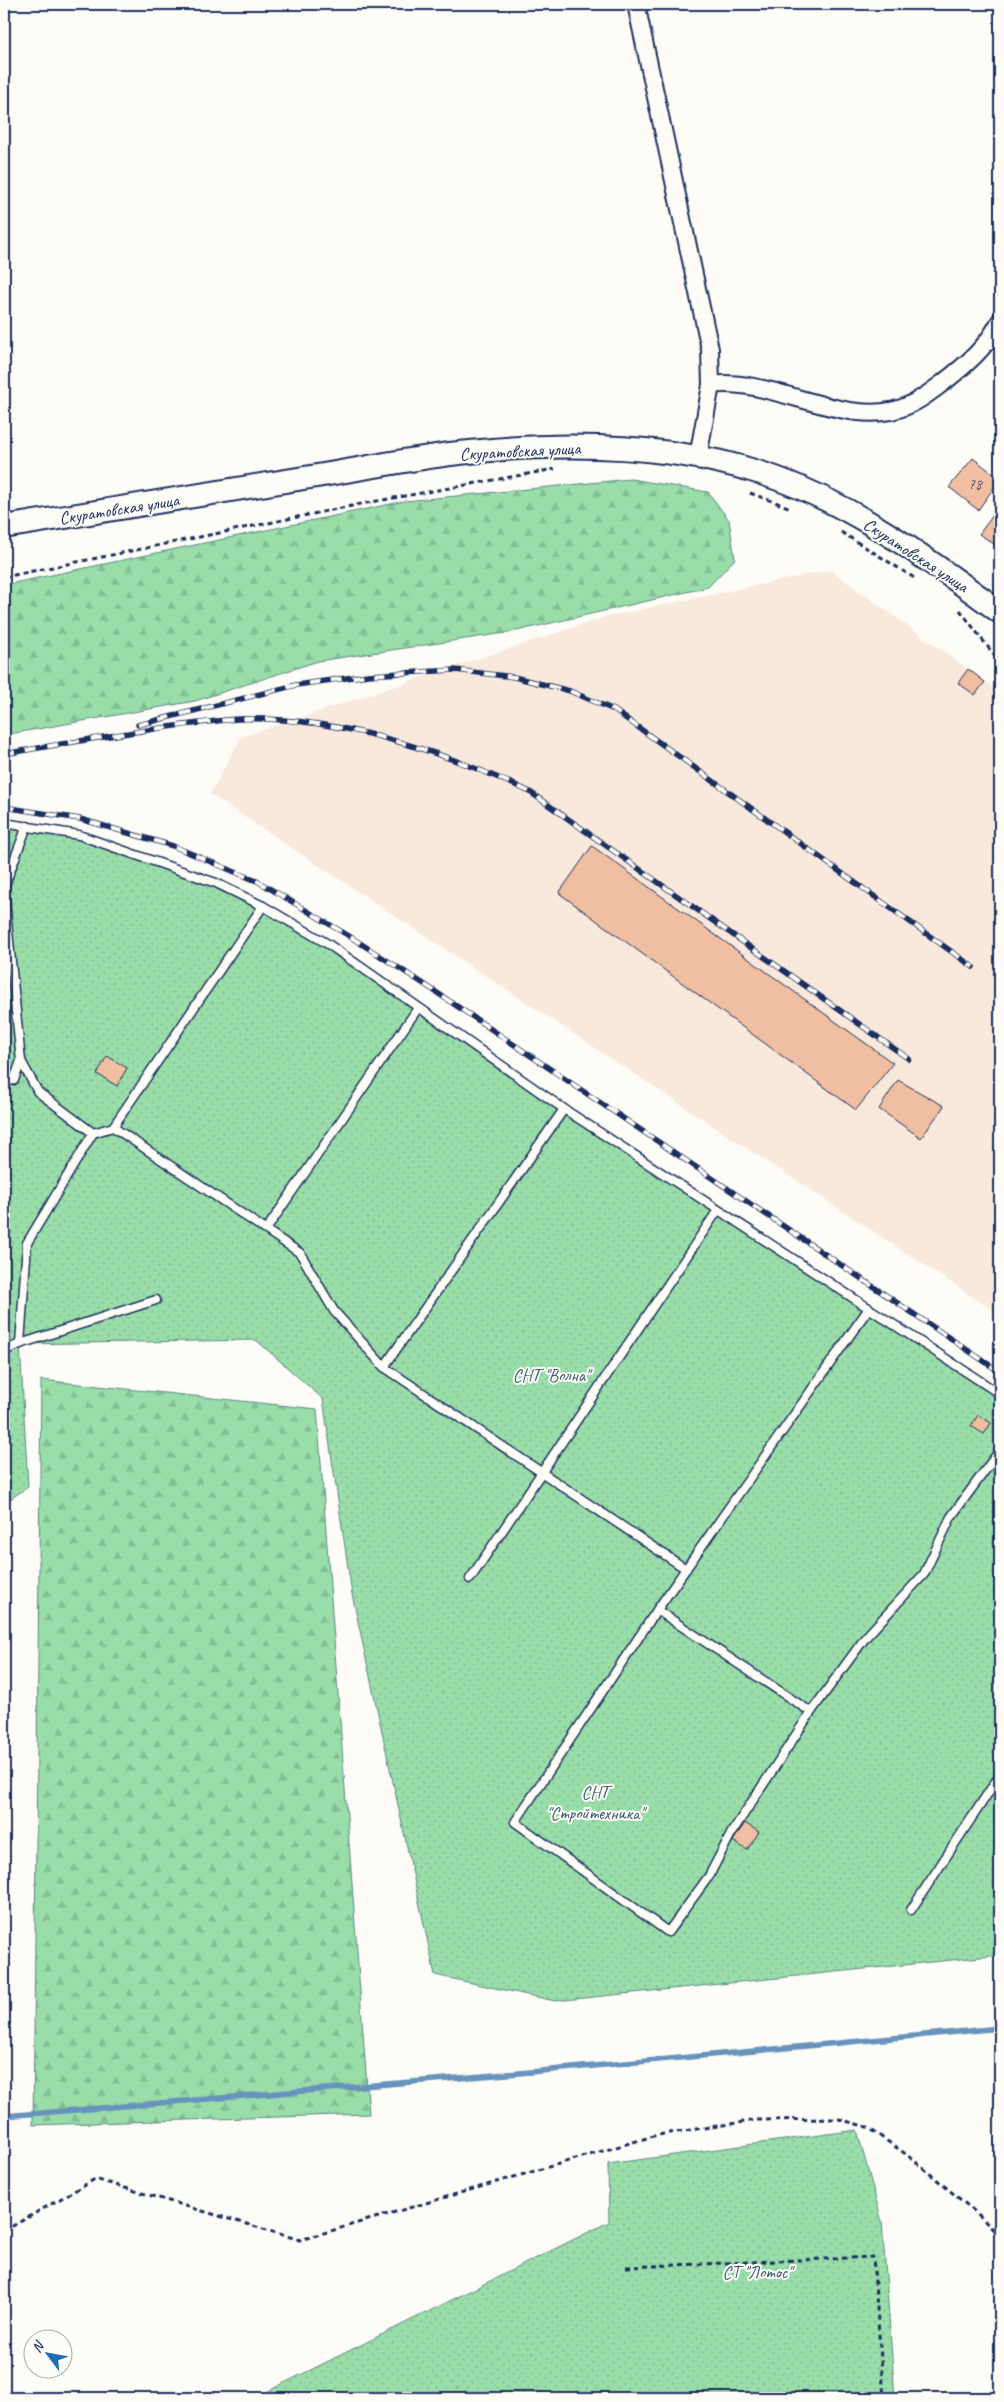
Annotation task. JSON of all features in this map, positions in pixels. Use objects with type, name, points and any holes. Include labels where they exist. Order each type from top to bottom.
[{"type":"street","points":[[636,4],[710,350],[711,385],[698,457]]},
{"type":"street","points":[[711,385],[728,382],[773,391],[854,412],[881,412],[908,406],[966,365],[990,340],[1000,321]]},
{"type":"street","name":"Скуратовская улица","points":[[4,527],[459,453],[614,446],[698,457],[761,473],[818,495],[886,534],[1000,612]]},
{"type":"lane","points":[[4,823],[79,836],[216,883],[263,906],[328,944],[564,1109],[1000,1394]]},
{"type":"lane","points":[[27,826],[4,889],[21,1061],[38,1092],[93,1133]]},
{"type":"lane","points":[[20,1344],[27,1243],[93,1133],[113,1127],[263,906]]},
{"type":"lane","points":[[266,1230],[418,1008]]},
{"type":"lane","points":[[4,1082],[14,1080],[21,1061]]},
{"type":"lane","points":[[384,1367],[564,1109]]},
{"type":"lane","points":[[113,1127],[300,1253],[334,1311],[384,1367],[541,1474],[686,1569]]},
{"type":"lane","points":[[470,1580],[718,1210]]},
{"type":"lane","points":[[4,1351],[20,1344],[156,1300]]},
{"type":"lane","points":[[868,1308],[657,1610],[515,1822],[668,1932],[709,1876],[732,1832],[811,1712],[866,1638],[924,1574],[951,1517],[1000,1450]]},
{"type":"lane","points":[[657,1610],[811,1712]]},
{"type":"lane","points":[[911,1910],[1000,1775]]},
{"type":"path","points":[[4,577],[357,504],[558,468]]},
{"type":"path","points":[[742,490],[793,509]]},
{"type":"path","points":[[835,528],[924,584]]},
{"type":"path","points":[[956,604],[1000,663]]},
{"type":"path","points":[[4,2232],[95,2178],[300,2240],[657,2135],[757,2120],[839,2119],[867,2127],[910,2157],[980,2216],[1000,2237]]},
{"type":"path","points":[[626,2267],[873,2257],[884,2398]]},
{"type":"shaded area","points":[[830,570],[1000,692],[1000,1315],[210,794],[241,737],[605,617]]},
{"type":"green space","points":[[631,479],[708,492],[729,520],[735,559],[708,587],[512,632],[318,661],[195,701],[4,735],[4,585],[405,501]]},
{"type":"green space","name":"СНТ \"Волна\"","points":[[4,823],[79,835],[216,883],[328,944],[418,1008],[1000,1394],[1000,1955],[555,2001],[435,1975],[352,1594],[323,1399],[256,1340],[20,1344],[28,1487],[4,1503]]},
{"type":"green space","points":[[41,1380],[317,1409],[369,2114],[33,2125]]},
{"type":"green space","name":"СТ \"Лотос\"","points":[[857,2130],[882,2222],[895,2398],[254,2398],[609,2222],[608,2164]]},
{"type":"building","points":[[973,458],[1000,479],[978,510],[949,487]]},
{"type":"building","points":[[1000,506],[1000,548],[979,534]]},
{"type":"building","points":[[968,669],[985,682],[975,695],[958,683]]},
{"type":"building","points":[[592,846],[893,1063],[856,1110],[559,893]]},
{"type":"building","points":[[107,1056],[127,1068],[117,1086],[97,1074]]},
{"type":"building","points":[[898,1080],[944,1106],[921,1138],[879,1109]]},
{"type":"building","points":[[978,1415],[991,1423],[984,1434],[971,1426]]},
{"type":"building","points":[[745,1823],[759,1832],[747,1850],[733,1841]]},
{"type":"waterway","points":[[4,2116],[519,2073],[1000,2028]]},
{"type":"railway","points":[[138,725],[296,685],[368,675],[455,670],[514,677],[570,691],[614,710],[973,967]]},
{"type":"railway","points":[[4,754],[154,729],[239,719],[313,723],[351,730],[425,750],[530,792],[909,1059]]},
{"type":"railway","points":[[4,807],[80,819],[173,846],[259,882],[424,984],[1000,1372]]},
{"type":"park label","name":"СНТ \"Стройтехника\"","points":[[595,1802]]}]
